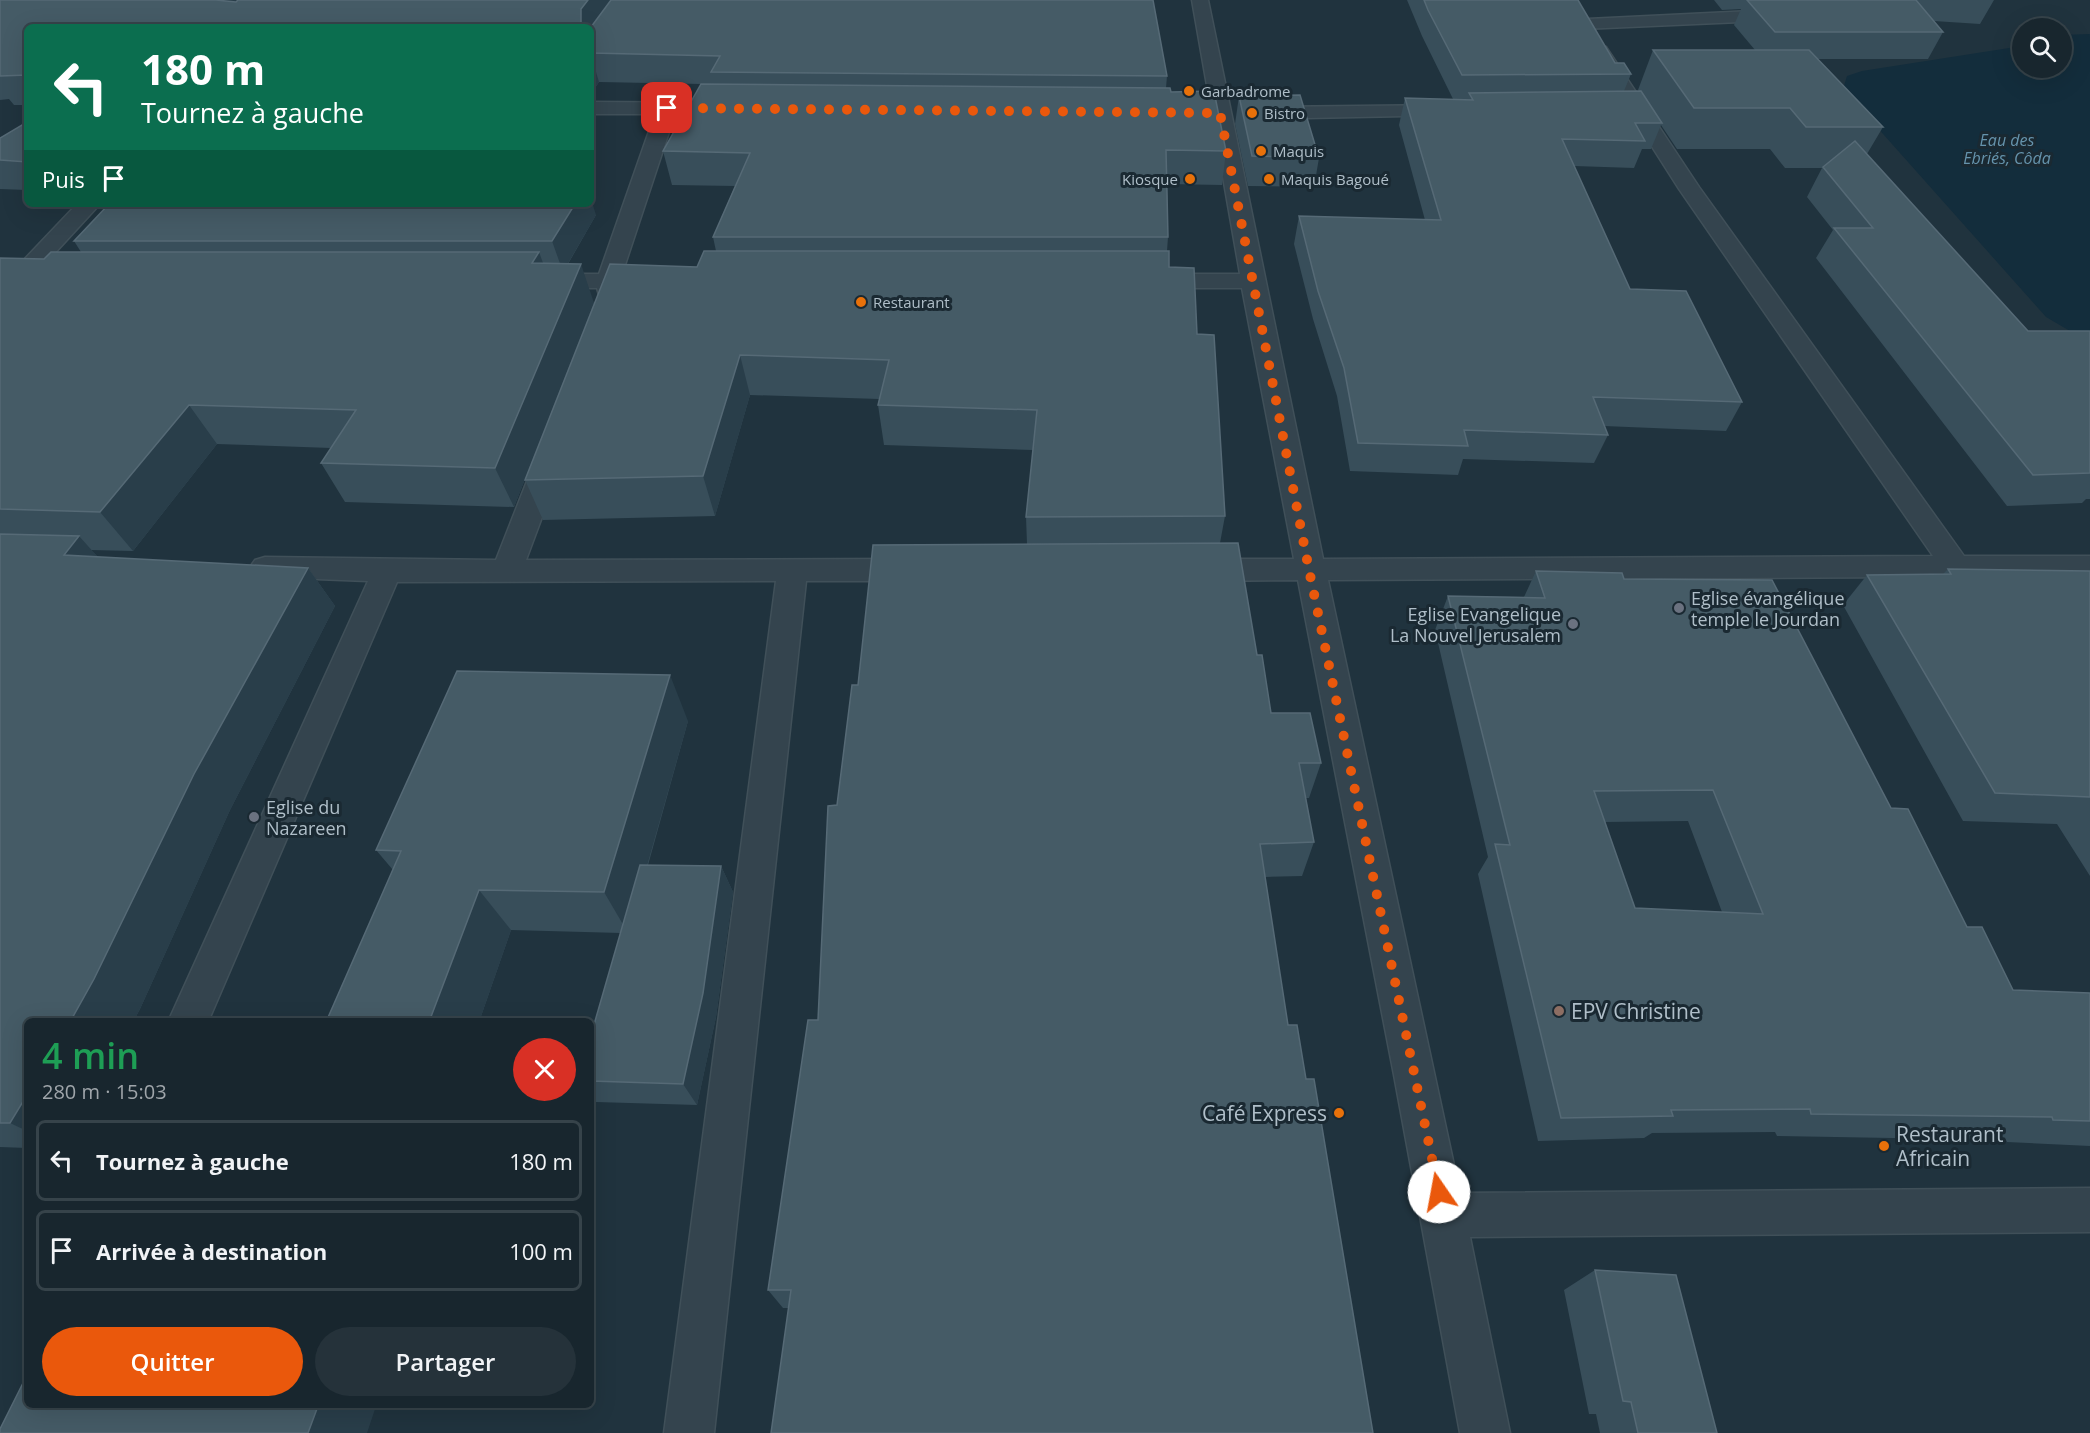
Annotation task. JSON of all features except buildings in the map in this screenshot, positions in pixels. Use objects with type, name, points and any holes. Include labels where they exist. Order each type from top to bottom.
[{"type":"street","points":[[1200,0],[1208,113],[1252,281],[1309,570],[1444,1215],[1485,1433]]},
{"type":"street","points":[[1566,0],[1690,189],[1955,565]]},
{"type":"street","points":[[1583,24],[1783,15],[1774,0]]},
{"type":"street","points":[[594,108],[749,109]]},
{"type":"street","points":[[602,324],[611,297],[608,281],[667,108]]},
{"type":"street","points":[[1614,109],[1638,109]]},
{"type":"street","points":[[1208,113],[1471,111]]},
{"type":"street","points":[[0,299],[86,207]]},
{"type":"street","points":[[18,281],[53,281]]},
{"type":"street","points":[[525,281],[668,281]]},
{"type":"street","points":[[1133,281],[1252,281]]},
{"type":"street","points":[[507,570],[557,441]]},
{"type":"street","points":[[234,566],[387,571],[945,570]]},
{"type":"street","points":[[1168,570],[2090,566]]},
{"type":"street","points":[[689,1433],[792,570]]},
{"type":"street","points":[[190,1018],[387,571]]},
{"type":"street","points":[[1444,1215],[2090,1210]]},
{"type":"water","name":"Eau des Ebriés, Côda","points":[[2090,34],[2090,338],[2075,334],[2046,317],[1843,89],[1847,76],[1862,71],[2012,48],[2012,78],[2072,78],[2072,35]]},
{"type":"place","name":"Garbadrome","points":[[1189,91]]},
{"type":"place","name":"Bistro","points":[[1252,113]]},
{"type":"place","name":"Maquis","points":[[1261,151]]},
{"type":"place","name":"Kiosque","points":[[1190,179]]},
{"type":"place","name":"Maquis Bagoué","points":[[1269,179]]},
{"type":"place","name":"Restaurant","points":[[861,302]]},
{"type":"place","name":"Eglise évangélique temple le Jourdan","points":[[1679,608]]},
{"type":"place","name":"Eglise Evangelique La Nouvel Jerusalem","points":[[1573,624]]},
{"type":"place","name":"Eglise du Nazareen","points":[[254,817]]},
{"type":"place","name":"EPV Christine","points":[[1559,1011]]},
{"type":"place","name":"Café Express","points":[[1339,1113]]},
{"type":"place","name":"Restaurant Africain","points":[[1884,1146]]},
{"type":"route","points":[[667,108],[1220,113],[1309,570],[1439,1192]]}]
